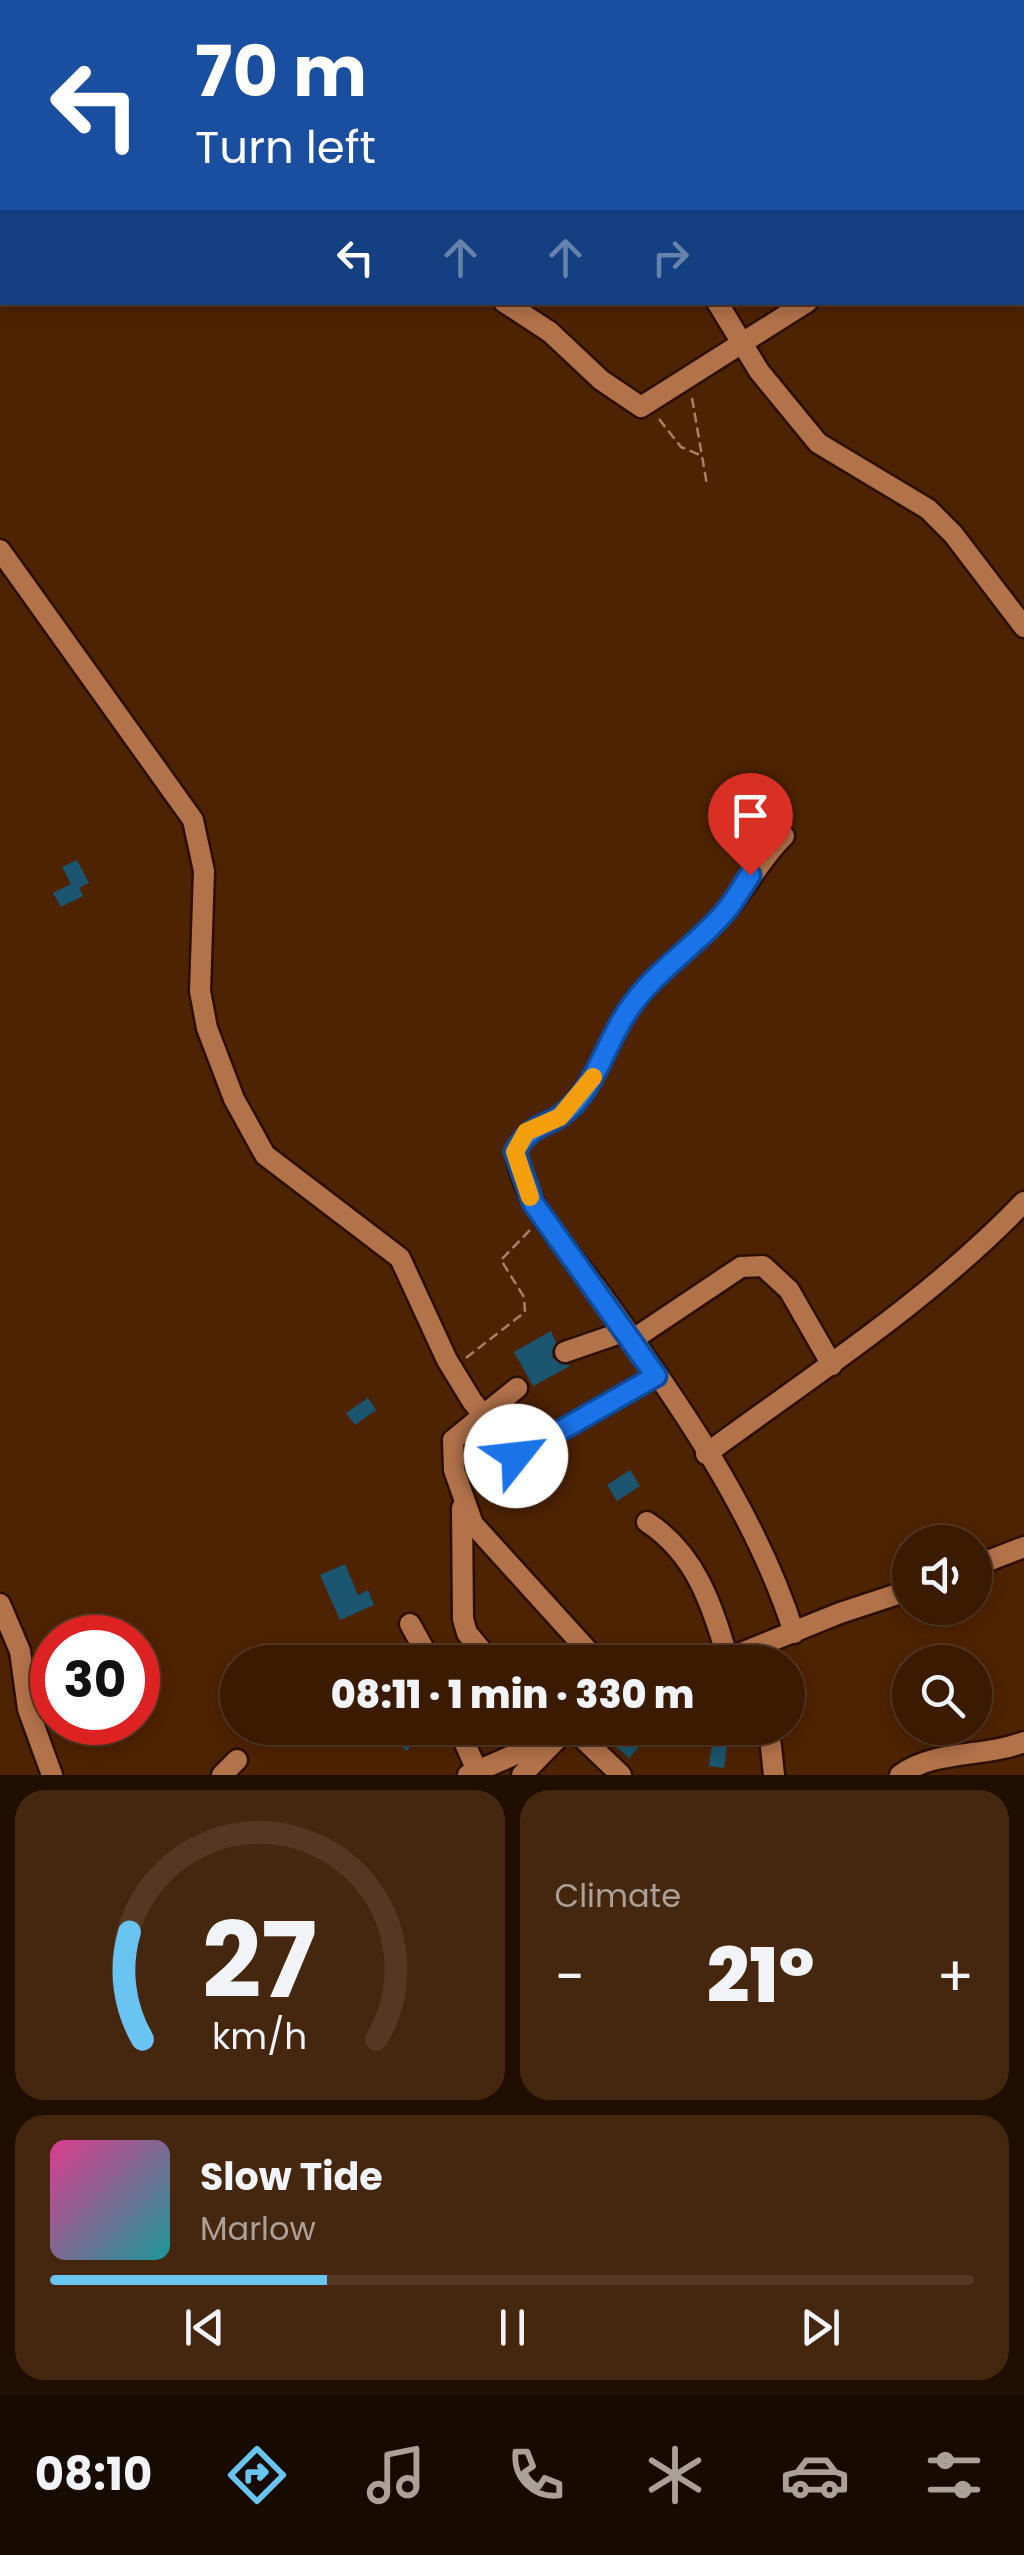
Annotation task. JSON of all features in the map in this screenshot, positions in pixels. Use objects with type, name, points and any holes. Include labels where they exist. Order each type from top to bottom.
[{"type":"street","points":[[509,305],[550,332],[601,380],[639,406],[652,404],[694,372],[802,305]]},
{"type":"street","points":[[719,305],[741,343],[818,443],[928,509],[953,534],[1024,627]]},
{"type":"street","points":[[0,550],[193,820],[204,871],[200,991],[207,1028],[234,1099],[257,1141],[288,1177],[365,1228],[400,1258],[430,1330],[510,1453],[521,1456],[656,1376]]},
{"type":"street","points":[[784,836],[763,857],[724,914],[653,979],[626,1013],[592,1080],[572,1106],[560,1117],[526,1132],[515,1152],[535,1206],[629,1336],[706,1454],[782,1596],[794,1633]]},
{"type":"street","points":[[706,1454],[832,1365],[980,1248],[1024,1202]]},
{"type":"street","points":[[565,1352],[629,1336],[740,1267],[764,1266],[790,1290],[832,1365]]},
{"type":"street","points":[[517,1388],[463,1428],[453,1440],[454,1470],[472,1524],[582,1645]]},
{"type":"street","points":[[462,1496],[464,1619],[478,1645]]},
{"type":"street","points":[[647,1522],[683,1551],[710,1601],[720,1645]]},
{"type":"street","points":[[992,1559],[1024,1547]]},
{"type":"street","points":[[777,1645],[794,1633],[892,1597]]},
{"type":"street","points":[[0,1604],[20,1650],[28,1709],[52,1775]]},
{"type":"street","points":[[410,1624],[422,1645]]},
{"type":"street","points":[[900,1775],[931,1759],[981,1754],[1024,1742]]},
{"type":"street","points":[[464,1745],[475,1774],[538,1745]]},
{"type":"street","points":[[522,1775],[554,1745]]},
{"type":"street","points":[[587,1745],[621,1775]]},
{"type":"street","points":[[771,1745],[774,1775]]},
{"type":"path","points":[[694,372],[692,409],[708,484]]},
{"type":"path","points":[[639,406],[663,422],[686,451],[701,456]]},
{"type":"path","points":[[458,1377],[474,1350],[525,1312],[524,1297],[501,1260],[530,1229],[535,1206]]},
{"type":"building","points":[[77,860],[89,883],[79,888],[83,896],[61,907],[53,893],[71,884],[62,867]]},
{"type":"building","points":[[551,1331],[556,1342],[552,1357],[570,1366],[533,1386],[514,1352]]},
{"type":"building","points":[[368,1398],[376,1410],[355,1425],[346,1413]]},
{"type":"building","points":[[630,1470],[640,1486],[617,1501],[607,1485]]},
{"type":"building","points":[[345,1564],[358,1595],[368,1590],[374,1605],[340,1620],[320,1575]]},
{"type":"building","points":[[614,1745],[641,1745],[629,1758]]},
{"type":"building","points":[[712,1745],[727,1746],[724,1768],[709,1766]]},
{"type":"slow traffic","points":[[530,1197],[515,1152],[526,1132],[560,1117],[593,1077]]},
{"type":"route","points":[[516,1456],[656,1376],[533,1203],[515,1152],[526,1132],[560,1117],[572,1106],[592,1080],[626,1013],[653,979],[724,914],[750,875]]}]
